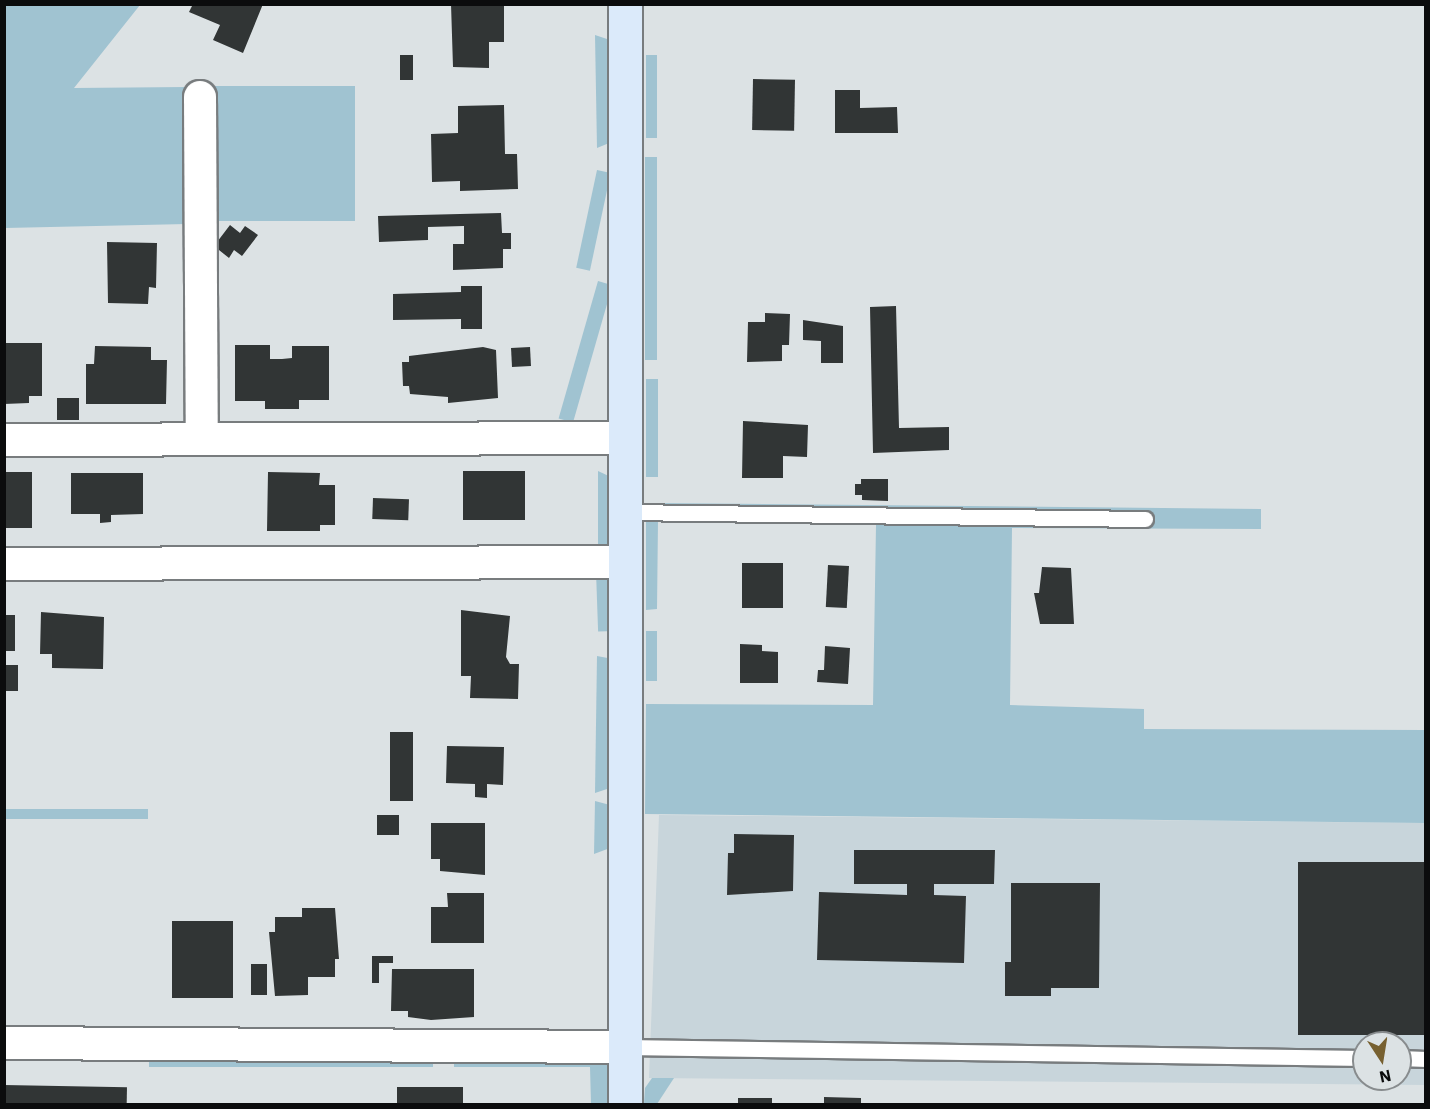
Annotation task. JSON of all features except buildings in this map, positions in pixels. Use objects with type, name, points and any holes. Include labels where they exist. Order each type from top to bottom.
[{"type":"street","points":[[625,4],[625,1104]]},
{"type":"street","points":[[200,97],[202,439]]},
{"type":"street","points":[[4,440],[624,438]]},
{"type":"street","points":[[4,564],[626,561]]},
{"type":"street","points":[[4,1043],[625,1047]]},
{"type":"lane","points":[[625,512],[1145,519]]},
{"type":"lane","points":[[625,1047],[1352,1058]]},
{"type":"shaded area","points":[[4,5],[140,5],[74,88],[187,87],[187,224],[5,228]]},
{"type":"shaded area","points":[[595,35],[613,41],[614,141],[597,148]]},
{"type":"shaded area","points":[[646,55],[657,55],[657,138],[646,138]]},
{"type":"shaded area","points":[[209,86],[355,86],[355,221],[209,221]]},
{"type":"shaded area","points":[[645,157],[657,157],[657,360],[645,360]]},
{"type":"shaded area","points":[[597,170],[611,173],[590,271],[576,268]]},
{"type":"shaded area","points":[[598,281],[612,285],[573,423],[559,418]]},
{"type":"shaded area","points":[[646,379],[658,379],[658,477],[646,477]]},
{"type":"shaded area","points":[[598,471],[613,478],[614,544],[598,548]]},
{"type":"shaded area","points":[[658,503],[1261,509],[1261,529],[1012,528],[1010,705],[1144,709],[1144,729],[1425,730],[1425,823],[645,814],[646,704],[873,705],[876,525],[658,521],[657,609],[646,610],[646,521],[657,521]]},
{"type":"shaded area","points":[[613,571],[615,631],[598,632],[596,572]]},
{"type":"shaded area","points":[[646,631],[657,631],[657,681],[646,681]]},
{"type":"shaded area","points":[[597,656],[613,659],[613,787],[595,793]]},
{"type":"shaded area","points":[[595,801],[610,805],[610,848],[594,854]]},
{"type":"shaded area","points":[[5,809],[148,809],[148,819],[5,819]]},
{"type":"shaded area","points":[[659,815],[1425,823],[1425,1085],[1412,1085],[1412,1031],[1352,1031],[1352,1084],[649,1078]]},
{"type":"shaded area","points":[[149,1054],[433,1054],[433,1067],[149,1067]]},
{"type":"shaded area","points":[[454,1055],[606,1060],[611,1065],[612,1104],[591,1104],[590,1067],[454,1067]]},
{"type":"shaded area","points":[[652,1078],[674,1078],[657,1104],[644,1104],[645,1088]]}]
